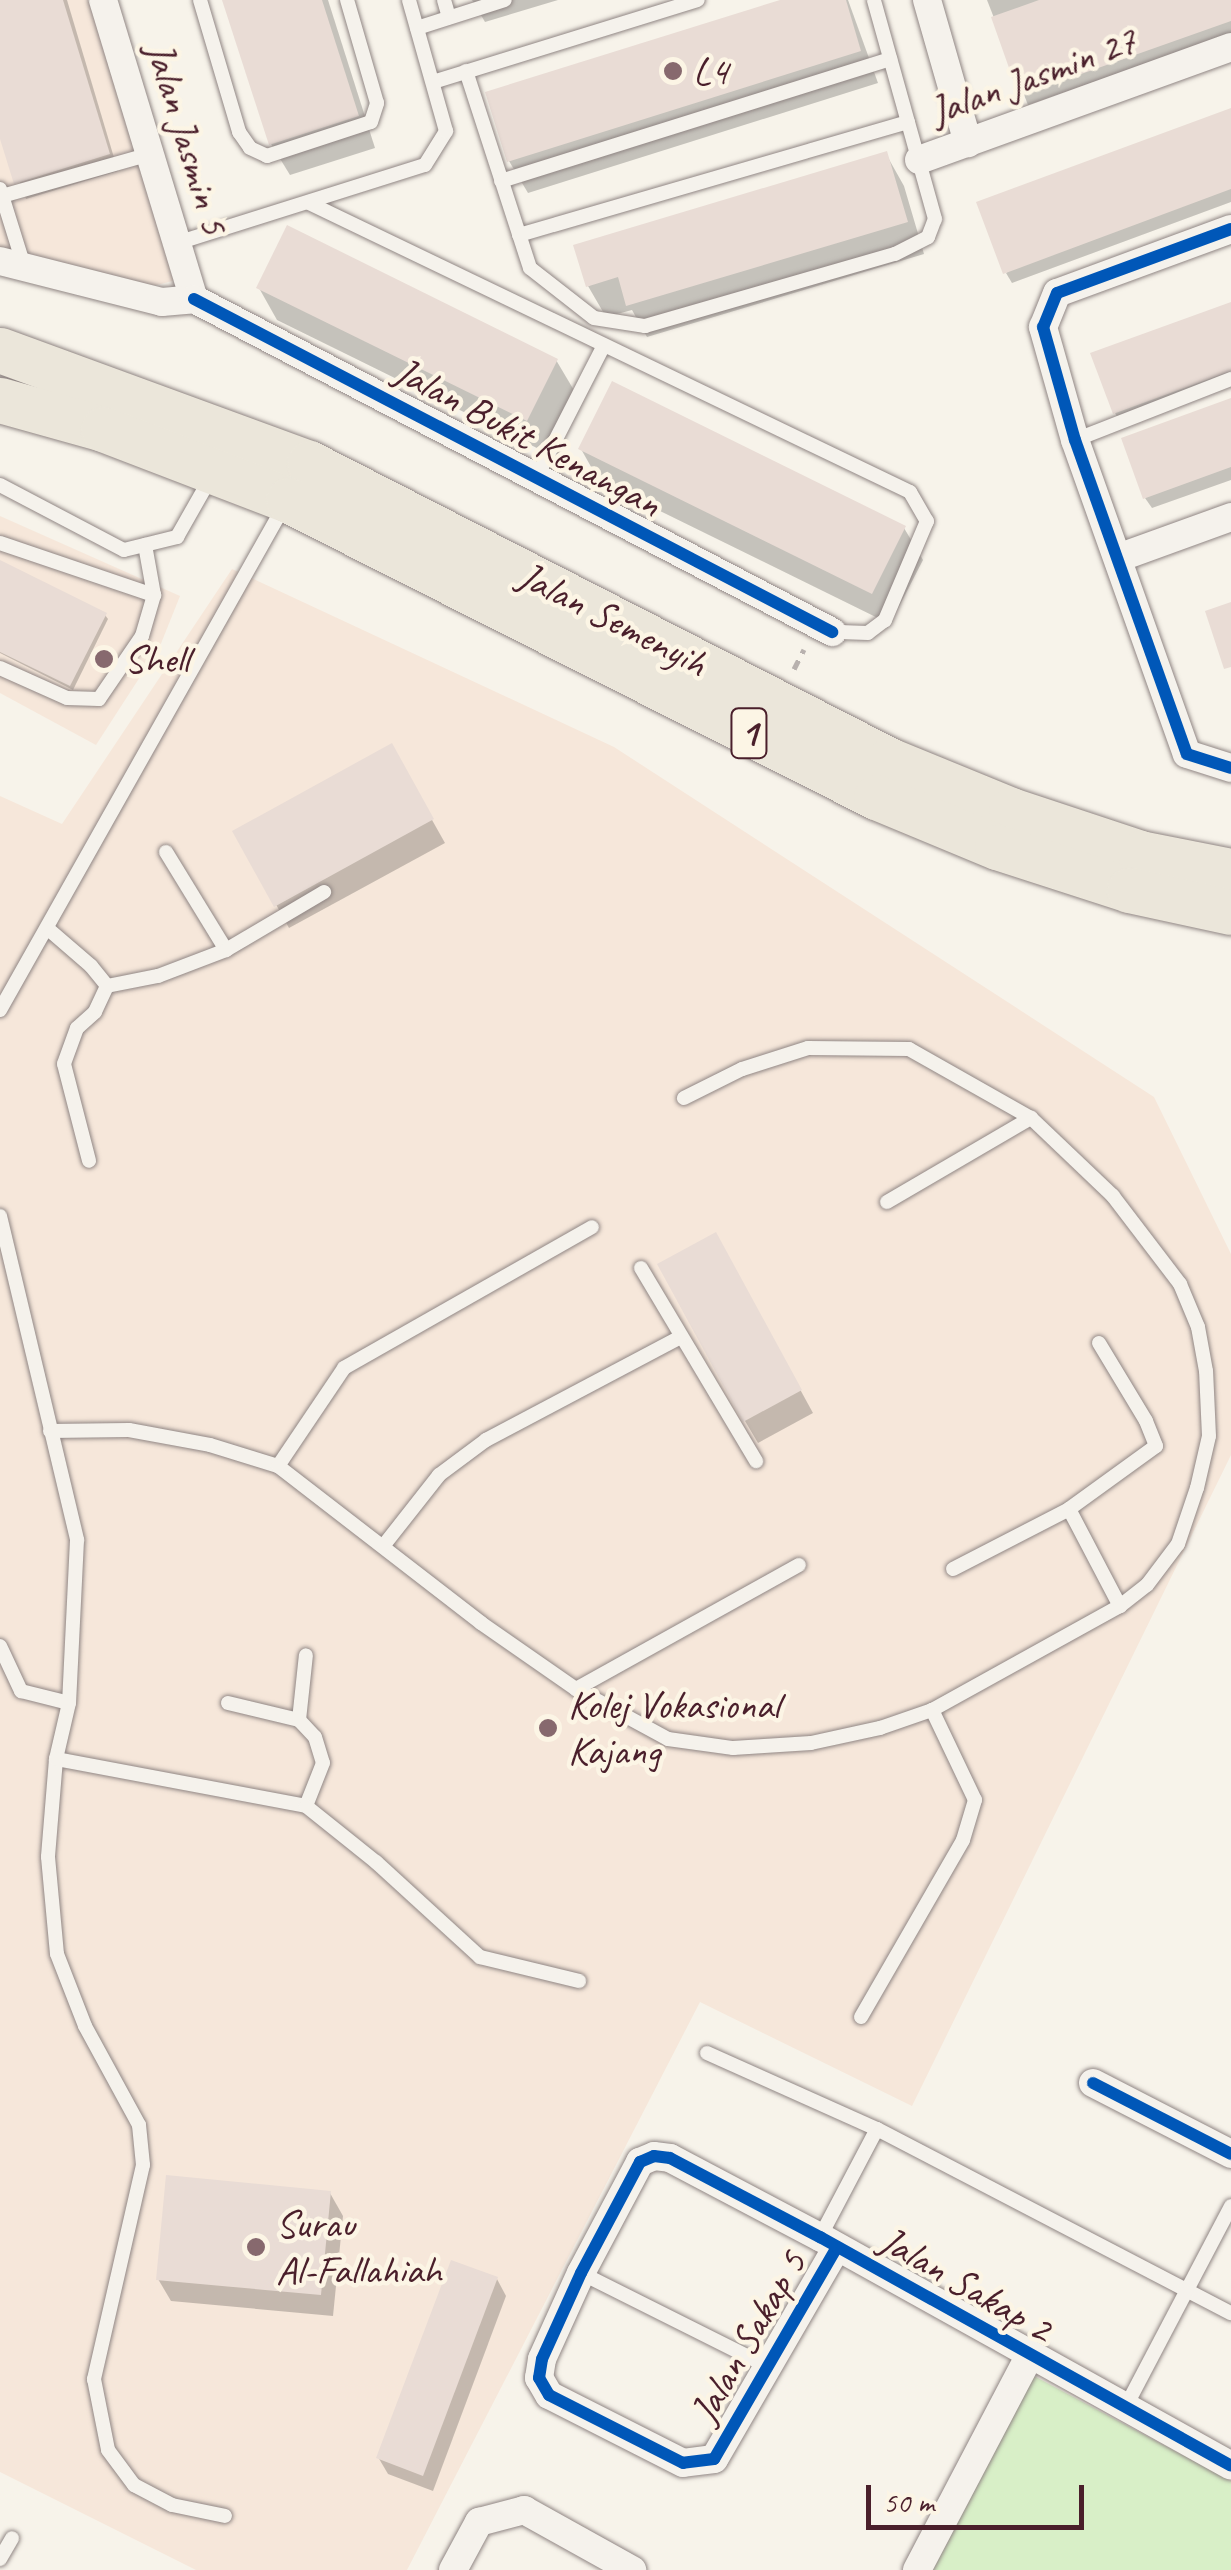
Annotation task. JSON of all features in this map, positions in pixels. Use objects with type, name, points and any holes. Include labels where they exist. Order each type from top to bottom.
[{"type":"main road","name":"Jalan Semenyih","points":[[0,350],[298,482],[889,760],[1011,810],[1122,847],[1231,872]]},
{"type":"main road","name":"Jalan Semenyih","points":[[0,400],[104,430],[216,470],[298,482],[876,797],[998,847],[1129,890],[1231,912]]},
{"type":"street","name":"Jalan Jasmin 5","points":[[103,0],[194,299]]},
{"type":"street","points":[[927,0],[968,143]]},
{"type":"street","name":"Jalan Jasmin 27","points":[[918,160],[1231,47]]},
{"type":"street","points":[[1231,229],[1057,293],[1043,327],[1075,440],[1187,754],[1231,768]]},
{"type":"street","points":[[12,264],[162,302],[194,299]]},
{"type":"street","name":"Jalan Bukit Kenangan","points":[[194,299],[832,632]]},
{"type":"street","points":[[1118,558],[1231,516]]},
{"type":"street","points":[[1093,2083],[1231,2154]]},
{"type":"street","name":"Jalan Sakap 2","points":[[582,2273],[640,2162],[654,2156],[670,2158],[1231,2466]]},
{"type":"street","name":"Jalan Sakap 5","points":[[582,2273],[542,2359],[539,2378],[549,2395],[683,2463],[714,2458],[770,2367],[828,2242]]},
{"type":"street","points":[[916,2570],[1029,2357]]},
{"type":"street","points":[[453,2570],[479,2522],[524,2510],[632,2570]]},
{"type":"lane","points":[[200,0],[239,132],[250,148],[268,156],[370,122],[377,103],[346,0]]},
{"type":"lane","points":[[176,243],[426,165],[446,131],[409,0]]},
{"type":"lane","points":[[444,0],[450,17]]},
{"type":"lane","points":[[417,28],[504,0]]},
{"type":"lane","points":[[433,82],[698,0]]},
{"type":"lane","points":[[466,71],[530,268],[594,318],[645,326],[895,254],[928,236],[935,219],[874,0]]},
{"type":"lane","points":[[502,181],[890,59]]},
{"type":"lane","points":[[519,235],[908,122]]},
{"type":"lane","points":[[12,264],[1,192],[150,154]]},
{"type":"lane","points":[[309,202],[910,492],[927,521],[885,620],[868,633],[832,632]]},
{"type":"lane","points":[[536,478],[604,345]]},
{"type":"lane","points":[[1075,440],[1231,379]]},
{"type":"lane","points":[[0,486],[124,550],[176,536],[216,470]]},
{"type":"lane","points":[[0,1010],[298,482]]},
{"type":"lane","points":[[0,543],[154,594]]},
{"type":"lane","points":[[0,668],[68,698],[99,698],[142,636],[154,594],[145,544]]},
{"type":"lane","points":[[166,852],[226,950]]},
{"type":"lane","points":[[107,986],[158,976],[226,950],[324,892]]},
{"type":"lane","points":[[46,928],[92,966],[107,986]]},
{"type":"lane","points":[[89,1161],[64,1064],[77,1028],[95,1012],[107,986]]},
{"type":"lane","points":[[50,1431],[128,1430],[210,1445],[278,1466],[481,1624],[576,1689],[668,1740],[733,1748],[810,1743],[932,1710],[1120,1606],[1146,1585],[1178,1544],[1209,1436],[1206,1371],[1198,1327],[1180,1284],[1113,1196],[1031,1118],[910,1049],[808,1048],[742,1069],[684,1098]]},
{"type":"lane","points":[[886,1202],[1031,1118]]},
{"type":"lane","points":[[0,1216],[77,1540],[69,1703],[56,1759],[48,1857],[57,1954],[85,2026],[139,2125],[142,2165],[94,2379],[108,2450],[134,2485],[172,2505],[225,2516]]},
{"type":"lane","points":[[278,1466],[344,1368],[592,1227]]},
{"type":"lane","points":[[641,1268],[679,1338],[756,1461]]},
{"type":"lane","points":[[384,1545],[439,1475],[486,1440],[679,1338]]},
{"type":"lane","points":[[954,1569],[1069,1509],[1156,1446],[1146,1421],[1099,1343]]},
{"type":"lane","points":[[1069,1509],[1120,1606]]},
{"type":"lane","points":[[576,1689],[800,1565]]},
{"type":"lane","points":[[0,1646],[21,1691],[69,1703]]},
{"type":"lane","points":[[299,1720],[306,1655]]},
{"type":"lane","points":[[228,1703],[299,1720],[315,1737],[323,1762],[306,1806]]},
{"type":"lane","points":[[861,2018],[963,1840],[975,1800],[932,1710]]},
{"type":"lane","points":[[56,1759],[306,1806],[376,1862],[480,1957],[579,1981]]},
{"type":"lane","points":[[707,2054],[877,2129],[1231,2313]]},
{"type":"lane","points":[[828,2242],[877,2129]]},
{"type":"lane","points":[[1124,2409],[1231,2206]]},
{"type":"lane","points":[[582,2273],[770,2367]]},
{"type":"lane","points":[[0,2560],[12,2538]]},
{"type":"shaded area","points":[[0,0],[91,0],[176,280],[146,288],[0,252]]},
{"type":"shaded area","points":[[0,516],[180,596],[160,646],[96,745],[0,693]]},
{"type":"shaded area","name":"Kolej Vokasional Kajang","points":[[232,569],[614,747],[1154,1097],[1231,1254],[1231,1455],[912,2106],[700,2002],[407,2570],[196,2570],[0,2472],[0,796],[62,824]]},
{"type":"green space","points":[[1034,2376],[1231,2481],[1231,2570],[933,2570]]},
{"type":"building","points":[[0,0],[63,0],[110,154],[14,184],[0,139]]},
{"type":"building","points":[[222,0],[322,0],[359,116],[269,145]]},
{"type":"building","name":"L4","points":[[780,0],[846,0],[861,51],[507,162],[485,92]]},
{"type":"building","points":[[1039,0],[1231,0],[1231,21],[1019,96],[991,17]]},
{"type":"building","points":[[1231,108],[1231,189],[1003,274],[976,202]]},
{"type":"building","points":[[887,151],[908,222],[626,306],[618,277],[586,287],[573,245]]},
{"type":"building","points":[[287,225],[558,359],[527,421],[256,288]]},
{"type":"building","points":[[1231,302],[1231,371],[1113,414],[1090,353]]},
{"type":"building","points":[[612,381],[906,526],[872,594],[578,449]]},
{"type":"building","points":[[1231,398],[1231,467],[1143,499],[1121,438]]},
{"type":"building","points":[[0,560],[107,613],[70,686],[0,652]]},
{"type":"building","points":[[1231,602],[1231,667],[1224,669],[1205,611]]},
{"type":"building","points":[[392,743],[434,819],[274,907],[232,831]]},
{"type":"building","points":[[716,1232],[802,1390],[743,1422],[657,1264]]},
{"type":"building","points":[[166,2175],[331,2191],[321,2295],[156,2280]]},
{"type":"building","points":[[451,2260],[498,2277],[423,2476],[376,2458]]},
{"type":"cycle path","points":[[1231,229],[1057,293],[1043,327],[1075,440],[1187,754],[1231,768]]},
{"type":"cycle path","points":[[194,299],[832,632]]},
{"type":"cycle path","points":[[1093,2083],[1231,2154]]},
{"type":"cycle path","points":[[837,2247],[714,2459],[683,2463],[549,2395],[539,2378],[542,2359],[581,2273],[640,2162],[654,2156],[670,2158],[820,2237],[1231,2466]]},
{"type":"place","name":"L4","points":[[673,71]]},
{"type":"place","name":"Shell","points":[[104,659]]},
{"type":"place","name":"Kolej Vokasional Kajang","points":[[548,1728]]},
{"type":"place","name":"Surau Al-Fallahiah","points":[[256,2247]]}]
